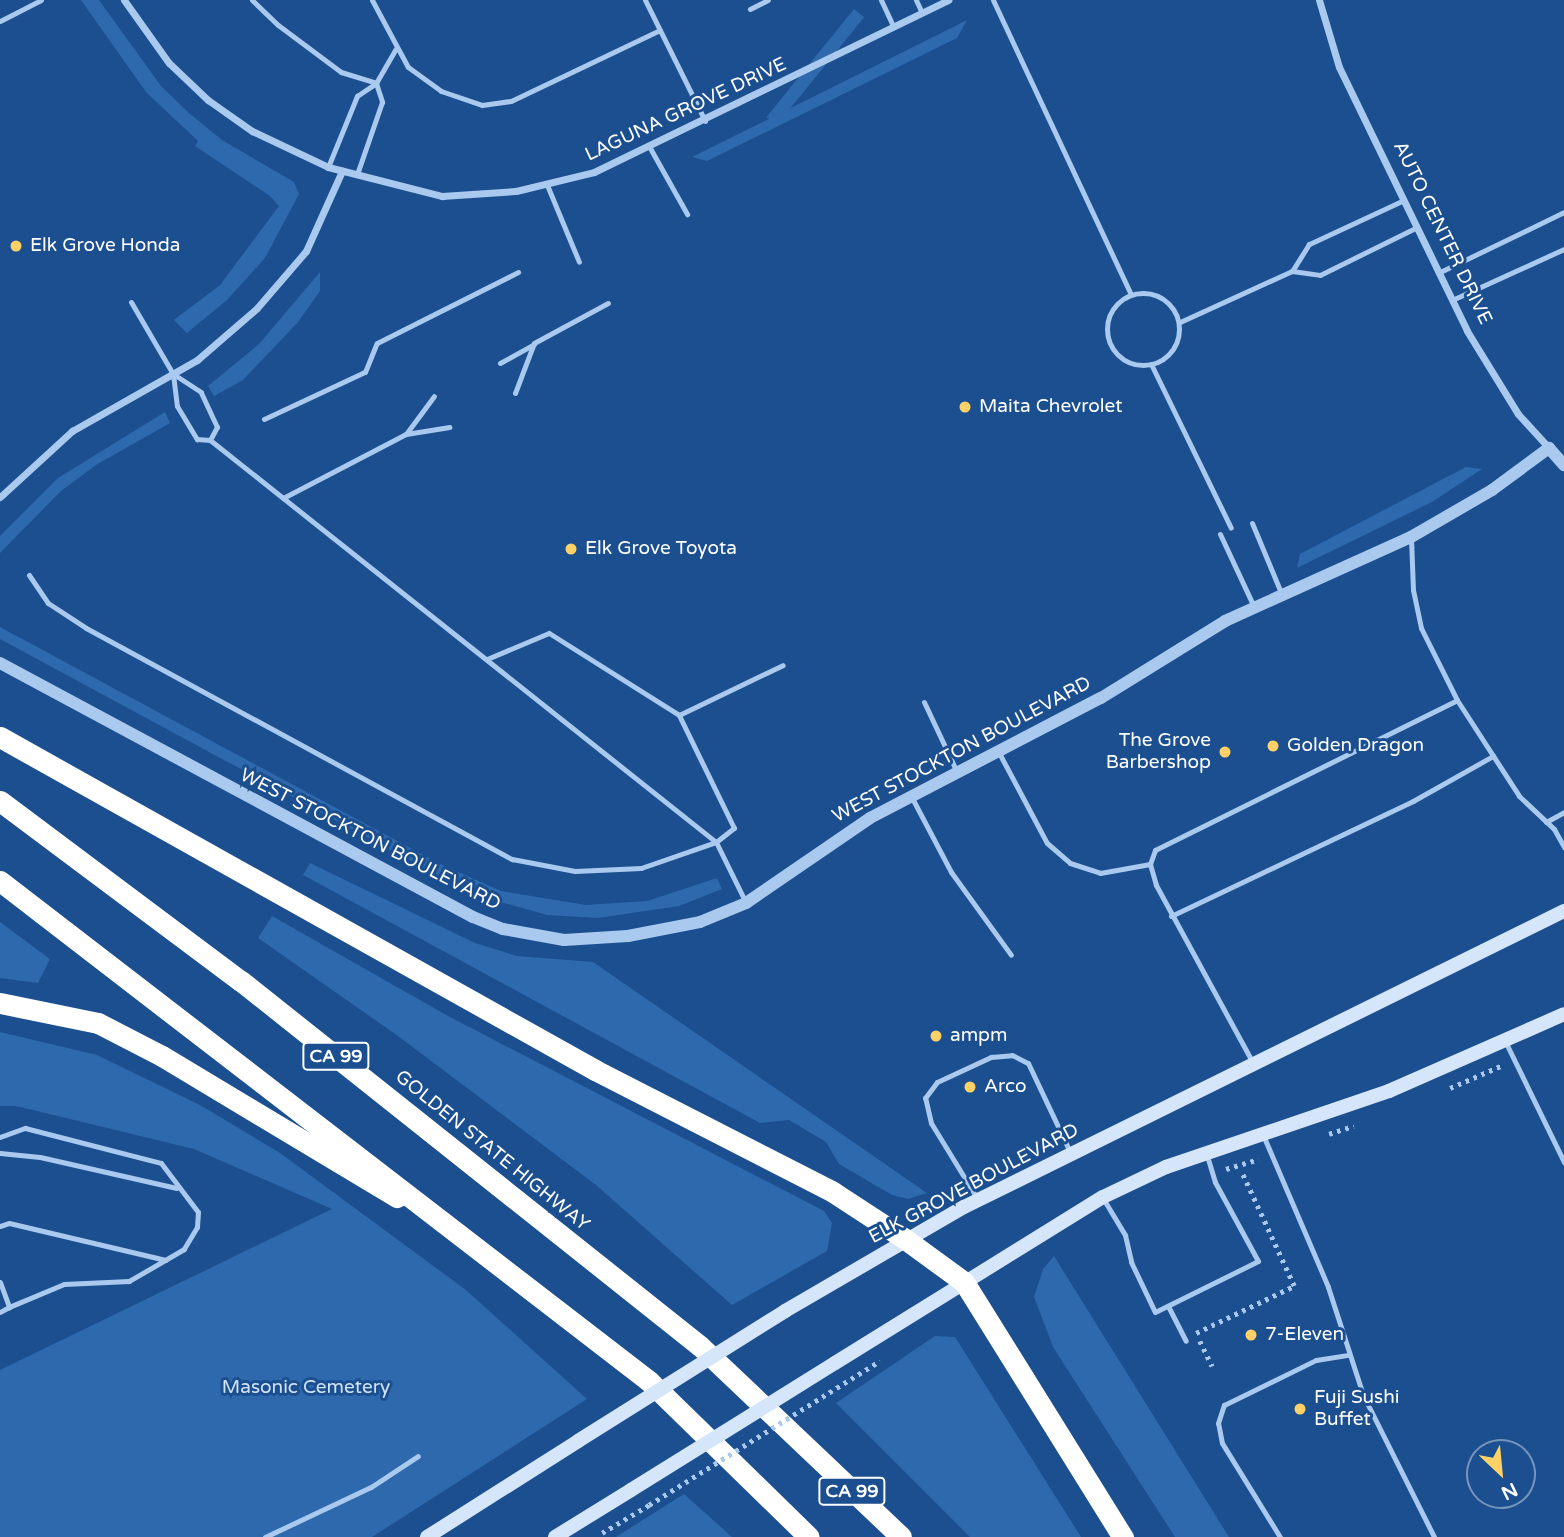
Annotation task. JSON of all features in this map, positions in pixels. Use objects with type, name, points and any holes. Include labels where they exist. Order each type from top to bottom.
[{"type":"highway","points":[[0,737],[547,1044],[833,1192],[905,1239],[964,1282],[1123,1537]]},
{"type":"highway","name":"GOLDEN STATE HIGHWAY","points":[[0,801],[241,981],[700,1346],[901,1537]]},
{"type":"highway","name":"CA 99","points":[[0,881],[483,1248],[649,1381],[809,1537]]},
{"type":"highway","points":[[0,1003],[99,1023],[162,1056],[483,1248]]},
{"type":"main road","name":"ELK GROVE BOULEVARD","points":[[427,1537],[785,1311],[905,1239],[1253,1063],[1564,911]]},
{"type":"main road","points":[[555,1537],[1103,1197],[1207,1153],[1389,1091],[1564,1014]]},
{"type":"street","name":"LAGUNA GROVE DRIVE","points":[[124,0],[169,63],[208,100],[262,137],[328,167],[442,195],[486,195],[547,185],[594,172],[650,148],[949,0]]},
{"type":"street","name":"AUTO CENTER DRIVE","points":[[1319,0],[1339,67],[1452,300],[1498,383],[1564,465]]},
{"type":"street","points":[[0,498],[72,431],[197,360],[286,278],[306,251],[342,171]]},
{"type":"street","name":"WEST STOCKTON BOULEVARD","points":[[0,663],[442,903],[503,929],[564,940],[628,936],[700,922],[746,902],[870,818],[1101,698],[1183,645],[1282,595],[1411,537],[1492,490],[1549,448]]},
{"type":"lane","points":[[0,21],[41,0]]},
{"type":"lane","points":[[252,0],[278,25],[341,72],[376,83]]},
{"type":"lane","points":[[372,0],[408,67],[441,91],[493,106],[660,30]]},
{"type":"lane","points":[[645,0],[705,121]]},
{"type":"lane","points":[[750,9],[768,0]]},
{"type":"lane","points":[[881,0],[893,26]]},
{"type":"lane","points":[[916,0],[922,13]]},
{"type":"lane","points":[[993,0],[1131,294]]},
{"type":"lane","points":[[328,167],[357,96],[376,83],[396,49]]},
{"type":"lane","points":[[357,174],[382,102],[376,83]]},
{"type":"lane","points":[[650,148],[687,214]]},
{"type":"lane","points":[[547,185],[579,262]]},
{"type":"lane","points":[[1292,271],[1309,244],[1404,200]]},
{"type":"lane","points":[[1438,273],[1564,212]]},
{"type":"lane","points":[[1180,321],[1292,271],[1320,275],[1417,226]]},
{"type":"lane","points":[[1452,300],[1564,248]]},
{"type":"lane","points":[[264,419],[365,372],[377,343],[518,272]]},
{"type":"lane","points":[[1152,292],[1170,303],[1180,321],[1178,342],[1165,358],[1152,365],[1125,361],[1110,345],[1106,325],[1114,306],[1131,294],[1152,292]]},
{"type":"lane","points":[[131,302],[173,374],[177,406],[197,439],[210,440],[716,842],[746,902]]},
{"type":"lane","points":[[500,363],[608,303]]},
{"type":"lane","points":[[515,393],[534,344]]},
{"type":"lane","points":[[1152,365],[1231,528]]},
{"type":"lane","points":[[173,374],[201,392],[218,427],[210,440]]},
{"type":"lane","points":[[406,434],[434,396]]},
{"type":"lane","points":[[283,498],[406,434],[449,426]]},
{"type":"lane","points":[[1252,523],[1282,595]]},
{"type":"lane","points":[[1220,534],[1255,608]]},
{"type":"lane","points":[[1411,537],[1413,590],[1421,628],[1457,700],[1493,757],[1519,796],[1546,822],[1564,847]]},
{"type":"lane","points":[[29,575],[48,603],[86,628],[512,859],[596,872],[641,868],[716,842],[734,828],[679,715],[549,632],[487,659]]},
{"type":"lane","points":[[679,715],[783,665]]},
{"type":"lane","points":[[1253,1063],[1171,916],[1150,864],[1155,850],[1457,700]]},
{"type":"lane","points":[[924,702],[958,772]]},
{"type":"lane","points":[[998,751],[1047,844],[1070,863],[1100,873],[1150,864]]},
{"type":"lane","points":[[1171,916],[1413,801],[1493,757]]},
{"type":"lane","points":[[911,796],[951,872],[1011,955]]},
{"type":"lane","points":[[1546,822],[1564,812]]},
{"type":"lane","points":[[1505,1041],[1564,1162]]},
{"type":"lane","points":[[978,1200],[931,1123],[925,1098],[937,1082],[991,1057],[1012,1055],[1027,1063],[1052,1105],[1071,1154]]},
{"type":"lane","points":[[0,1137],[25,1128],[161,1163],[177,1188],[198,1212],[197,1227],[184,1249],[129,1281],[64,1284],[0,1312]]},
{"type":"lane","points":[[1263,1135],[1268,1155],[1328,1287],[1347,1355],[1434,1537]]},
{"type":"lane","points":[[0,1153],[40,1157],[177,1188]]},
{"type":"lane","points":[[1103,1197],[1125,1235],[1131,1262],[1155,1312],[1258,1261],[1213,1173],[1207,1153]]},
{"type":"lane","points":[[0,1226],[9,1223],[166,1260]]},
{"type":"lane","points":[[0,1282],[9,1307]]},
{"type":"lane","points":[[1168,1306],[1186,1341]]},
{"type":"lane","points":[[1280,1537],[1222,1443],[1217,1423],[1224,1405],[1316,1360],[1347,1355]]},
{"type":"lane","points":[[265,1537],[371,1487],[418,1456]]},
{"type":"path","points":[[1444,1090],[1514,1060]]},
{"type":"path","points":[[1323,1136],[1356,1124]]},
{"type":"path","points":[[1213,1173],[1268,1155]]},
{"type":"path","points":[[596,1537],[892,1353]]},
{"type":"green space","points":[[81,0],[99,0],[161,86],[190,114],[222,140],[294,182],[299,194],[265,258],[227,300],[187,333],[174,320],[220,285],[279,206],[270,196],[195,146],[198,141],[146,92]]},
{"type":"green space","points":[[854,9],[864,17],[777,125],[767,117]]},
{"type":"green space","points":[[967,20],[957,38],[707,161],[692,157]]},
{"type":"green space","points":[[320,272],[320,291],[298,322],[243,380],[214,396],[208,386],[259,344]]},
{"type":"green space","points":[[165,412],[170,423],[96,465],[61,491],[0,553],[0,536],[58,478]]},
{"type":"green space","points":[[1466,467],[1482,469],[1432,502],[1297,568],[1300,554]]},
{"type":"green space","points":[[0,627],[440,864],[501,891],[586,905],[647,901],[717,878],[722,889],[679,906],[598,918],[547,915],[472,894],[0,639]]},
{"type":"green space","points":[[310,863],[475,943],[517,956],[593,962],[927,1193],[908,1199],[892,1195],[839,1164],[826,1142],[789,1120],[760,1123],[303,875]]},
{"type":"green space","points":[[272,916],[448,1016],[824,1211],[832,1223],[827,1251],[732,1305],[596,1185],[398,1036],[258,938]]},
{"type":"green space","points":[[0,922],[50,959],[38,983],[0,978]]},
{"type":"green space","name":"Masonic Cemetery","points":[[0,1032],[97,1055],[200,1105],[280,1153],[466,1290],[587,1399],[372,1537],[0,1537],[0,1370],[332,1209],[194,1149],[16,1106],[0,1106]]},
{"type":"green space","points":[[1054,1256],[1229,1537],[1175,1537],[1053,1347],[1034,1297],[1043,1269]]},
{"type":"green space","points":[[935,1336],[955,1337],[1081,1537],[970,1537],[836,1403]]},
{"type":"green space","points":[[684,1494],[732,1537],[616,1537]]},
{"type":"place","name":"Elk Grove Honda","points":[[16,246]]},
{"type":"place","name":"Maita Chevrolet","points":[[965,407]]},
{"type":"place","name":"Elk Grove Toyota","points":[[571,549]]},
{"type":"place","name":"Golden Dragon","points":[[1273,746]]},
{"type":"place","name":"The Grove Barbershop","points":[[1225,752]]},
{"type":"place","name":"ampm","points":[[936,1036]]},
{"type":"place","name":"Arco","points":[[970,1087]]},
{"type":"place","name":"7-Eleven","points":[[1251,1335]]},
{"type":"place","name":"Fuji Sushi Buffet","points":[[1300,1409]]}]
